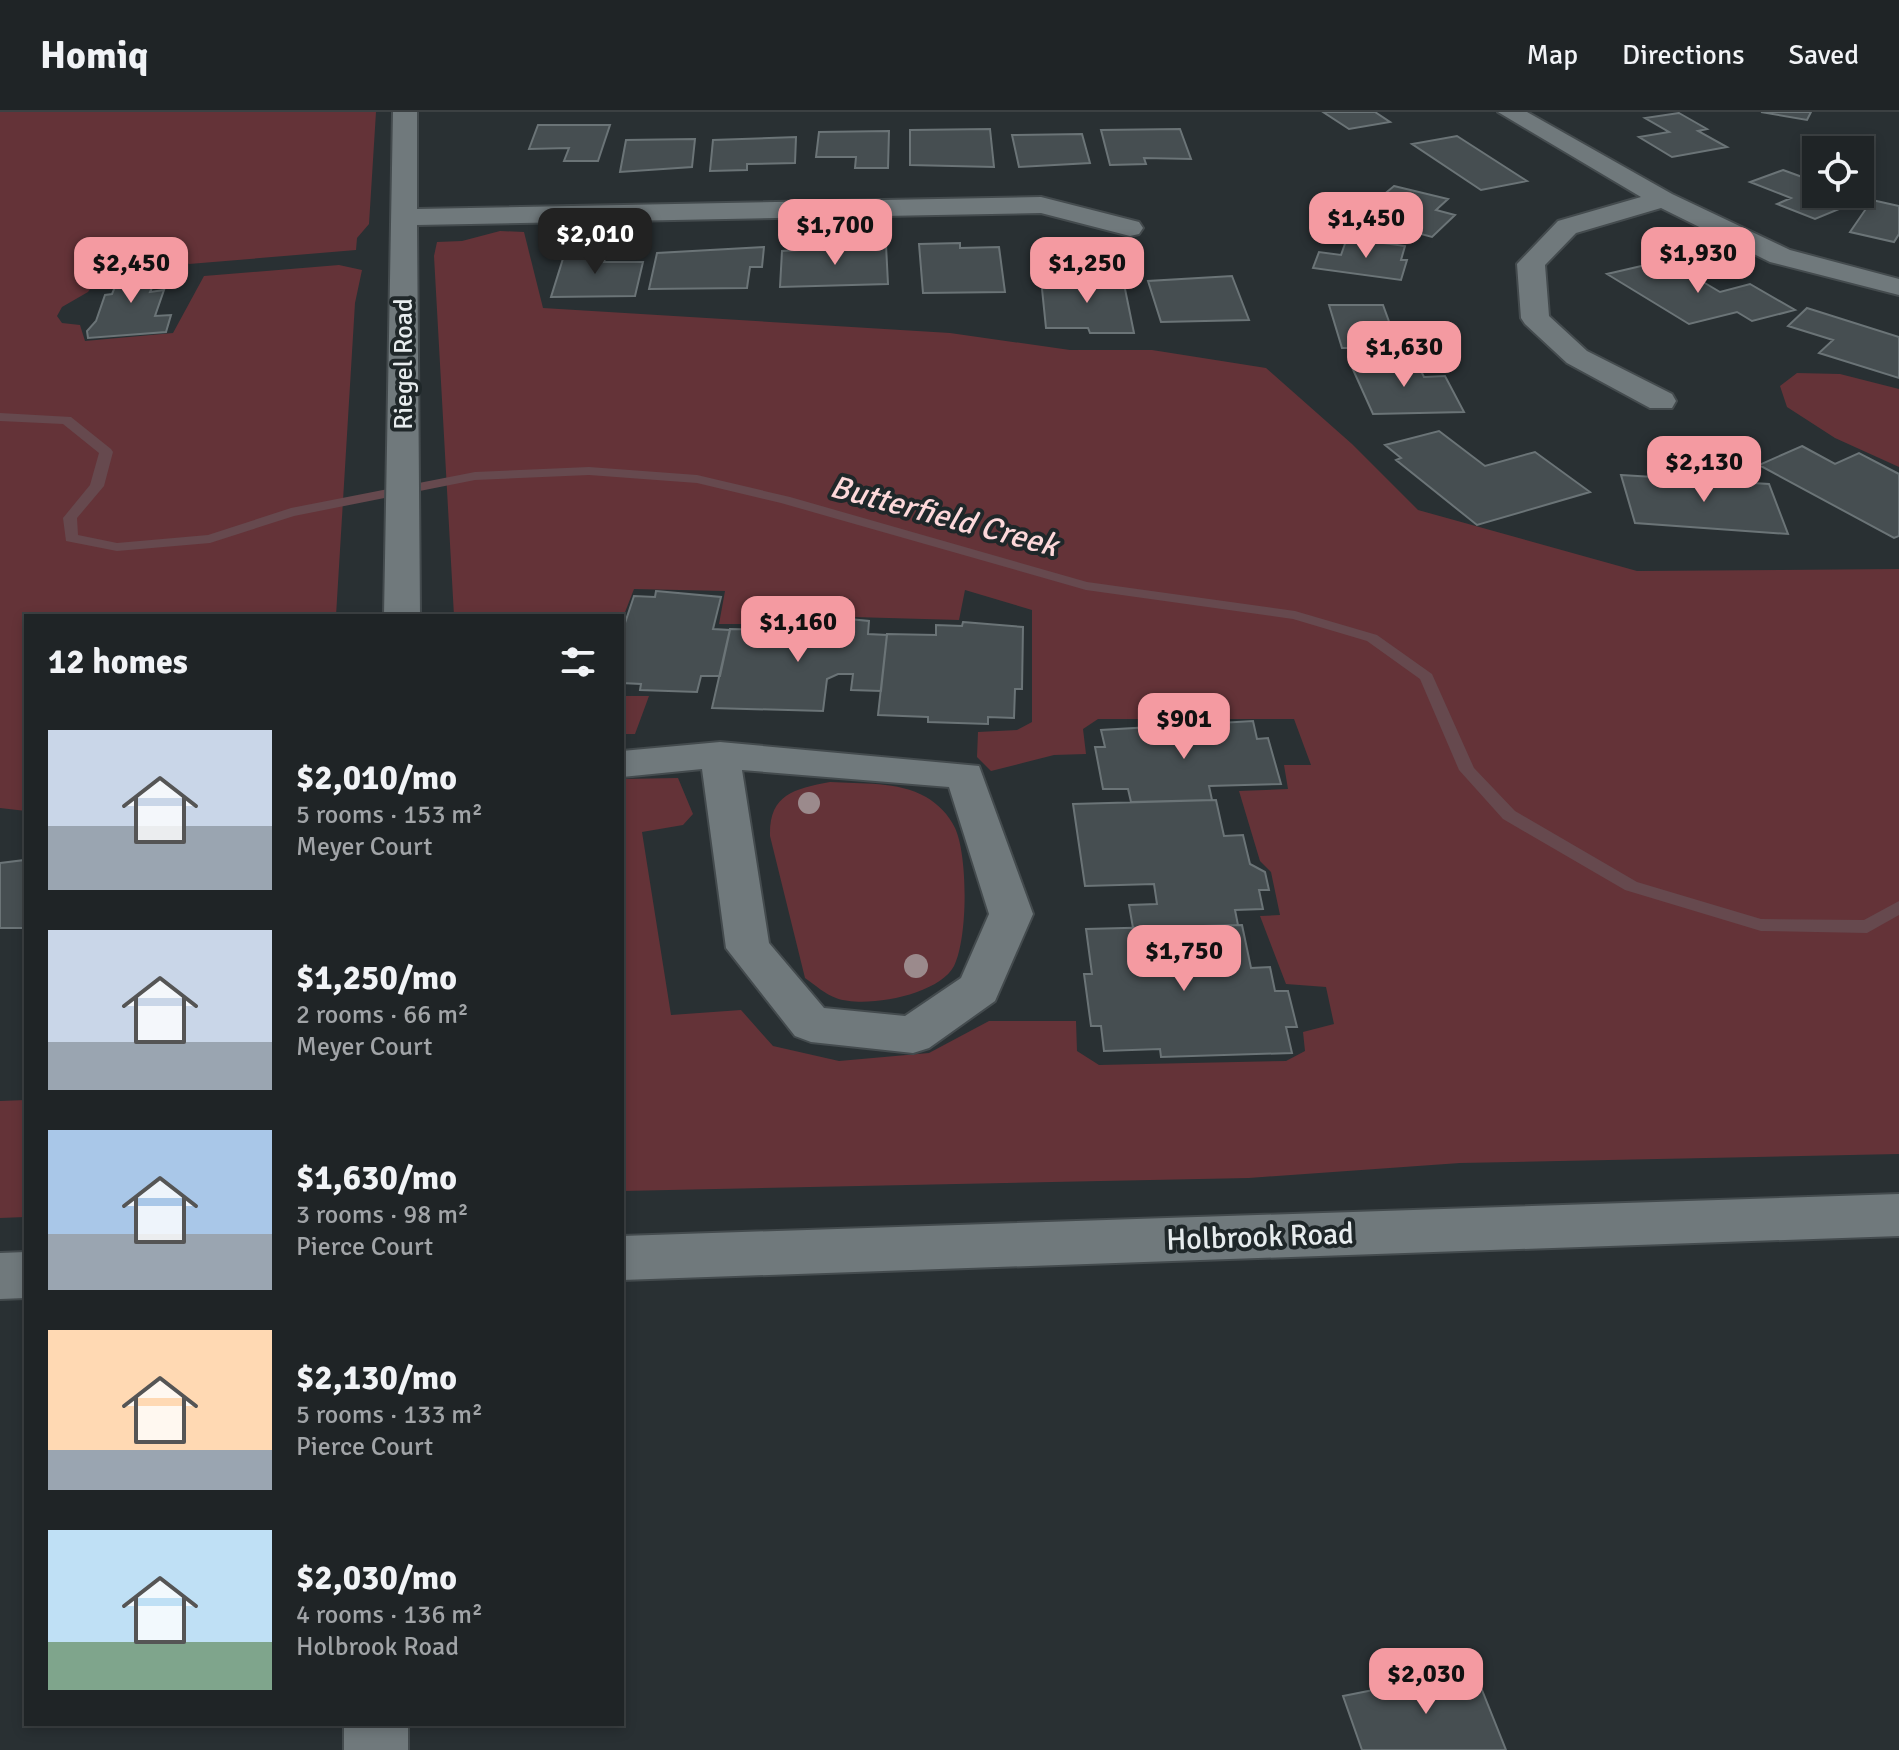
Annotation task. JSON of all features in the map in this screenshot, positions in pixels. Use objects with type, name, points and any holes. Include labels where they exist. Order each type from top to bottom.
[{"type":"street","name":"Riegel Road","points":[[402,614],[405,112]]},
{"type":"street","points":[[1514,113],[1663,199],[1780,256],[1899,287]]},
{"type":"street","points":[[1661,401],[1577,357],[1535,318],[1531,264],[1567,227],[1663,199]]},
{"type":"street","points":[[405,217],[1041,205],[1130,228]]},
{"type":"street","points":[[624,764],[720,755],[965,775],[1011,914],[979,989],[913,1035],[811,1024],[748,948],[720,755]]},
{"type":"street","name":"Holbrook Road","points":[[624,1258],[1899,1215]]},
{"type":"street","points":[[0,1276],[24,1275]]},
{"type":"street","points":[[376,1726],[376,1750]]},
{"type":"shaded area","points":[[0,112],[376,112],[369,224],[357,238],[356,250],[189,264],[184,261],[107,266],[88,292],[62,307],[57,316],[62,323],[80,325],[85,341],[173,333],[204,276],[339,265],[362,270],[355,303],[336,614],[24,614],[24,811],[0,808]]},
{"type":"shaded area","points":[[500,231],[524,232],[543,308],[950,333],[1070,350],[1152,350],[1266,368],[1352,444],[1418,510],[1637,571],[1899,569],[1899,1154],[1460,1163],[1249,1178],[624,1191],[624,779],[678,778],[693,814],[683,825],[642,832],[671,1015],[741,1010],[773,1046],[839,1061],[929,1053],[989,1021],[1076,1021],[1077,1051],[1099,1065],[1286,1061],[1305,1051],[1303,1032],[1334,1024],[1326,987],[1286,984],[1260,916],[1280,915],[1271,872],[1260,861],[1239,791],[1288,789],[1284,765],[1311,765],[1294,719],[1098,719],[1083,729],[1086,754],[1054,755],[991,771],[977,757],[978,732],[1017,730],[1032,722],[1032,610],[965,590],[959,620],[853,617],[850,599],[809,598],[805,612],[777,617],[771,624],[719,624],[725,591],[634,589],[624,615],[454,614],[434,256],[437,242],[462,241]]},
{"type":"shaded area","points":[[1797,373],[1840,374],[1899,389],[1899,467],[1835,438],[1787,407],[1780,386]]},
{"type":"shaded area","points":[[624,696],[649,696],[635,734],[624,734]]},
{"type":"shaded area","points":[[830,782],[879,784],[915,792],[939,806],[955,828],[962,857],[965,897],[959,953],[946,976],[918,992],[882,1000],[849,1001],[824,992],[805,978],[770,836],[771,822],[774,811],[786,796]]},
{"type":"shaded area","points":[[24,1100],[24,1217],[0,1218],[0,1101]]},
{"type":"building","points":[[1323,112],[1375,112],[1390,122],[1349,129]]},
{"type":"building","points":[[1761,112],[1811,112],[1807,120]]},
{"type":"building","points":[[1679,113],[1707,129],[1698,131],[1727,147],[1672,157],[1639,137],[1669,132],[1645,118]]},
{"type":"building","points":[[538,125],[610,125],[598,161],[564,161],[569,148],[529,149]]},
{"type":"building","points":[[990,129],[994,167],[910,165],[910,130]]},
{"type":"building","points":[[1180,129],[1191,159],[1144,158],[1146,164],[1110,165],[1101,130]]},
{"type":"building","points":[[889,131],[888,168],[855,168],[856,157],[816,157],[819,132]]},
{"type":"building","points":[[1082,134],[1090,163],[1019,167],[1012,135]]},
{"type":"building","points":[[1457,136],[1527,181],[1481,190],[1412,144]]},
{"type":"building","points":[[796,137],[795,163],[747,164],[747,170],[710,171],[713,140]]},
{"type":"building","points":[[695,139],[692,167],[620,172],[626,140]]},
{"type":"building","points":[[1783,170],[1802,177],[1802,208],[1842,208],[1815,219],[1777,204],[1791,198],[1750,182]]},
{"type":"building","points":[[1394,186],[1448,199],[1436,210],[1455,215],[1432,237],[1357,217]]},
{"type":"building","points":[[1874,200],[1899,206],[1899,234],[1894,242],[1850,232],[1866,208],[1874,208]]},
{"type":"building","points":[[1347,238],[1405,246],[1401,260],[1407,260],[1401,280],[1313,268],[1319,252],[1341,255]]},
{"type":"building","points":[[960,243],[960,248],[999,247],[1005,292],[923,293],[919,244]]},
{"type":"building","points":[[886,245],[888,284],[780,287],[782,251]]},
{"type":"building","points":[[764,247],[762,267],[750,267],[747,288],[649,289],[657,253]]},
{"type":"building","points":[[566,249],[608,249],[604,262],[643,262],[635,296],[551,297]]},
{"type":"building","points":[[1654,263],[1671,273],[1683,270],[1720,292],[1750,284],[1795,310],[1752,321],[1737,312],[1689,324],[1607,274]]},
{"type":"building","points":[[163,264],[150,292],[164,290],[155,316],[171,315],[166,332],[88,338],[87,331],[96,321],[105,295],[112,294],[115,287],[110,287],[110,277],[117,268]]},
{"type":"building","points":[[1232,276],[1249,320],[1161,322],[1148,281]]},
{"type":"building","points":[[1041,279],[1123,279],[1134,333],[1090,333],[1088,328],[1046,328]]},
{"type":"building","points":[[1329,305],[1383,305],[1391,327],[1429,327],[1437,348],[1342,348]]},
{"type":"building","points":[[1807,308],[1899,337],[1899,378],[1819,353],[1833,340],[1788,326]]},
{"type":"building","points":[[1416,361],[1424,377],[1445,376],[1464,412],[1373,414],[1350,363]]},
{"type":"building","points":[[1439,431],[1485,466],[1535,452],[1590,492],[1477,525],[1396,460],[1401,458],[1385,445]]},
{"type":"building","points":[[1802,446],[1835,464],[1859,453],[1899,474],[1899,536],[1894,538],[1759,465]]},
{"type":"building","points":[[1621,475],[1769,484],[1788,534],[1635,523]]},
{"type":"building","points":[[656,591],[721,597],[713,629],[730,630],[720,676],[701,676],[697,692],[640,690],[641,684],[624,683],[624,626],[634,596],[655,597]]},
{"type":"building","points":[[808,615],[869,621],[868,634],[887,635],[881,691],[851,690],[853,674],[838,674],[827,679],[823,711],[712,708],[730,629],[776,630],[779,620],[808,621]]},
{"type":"building","points":[[963,622],[1023,627],[1022,689],[1015,689],[1014,718],[988,717],[988,724],[928,722],[928,717],[878,715],[887,634],[936,635],[936,625],[962,626]]},
{"type":"building","points":[[1253,721],[1257,739],[1268,738],[1281,784],[1209,786],[1212,800],[1131,802],[1128,789],[1103,789],[1095,747],[1105,747],[1101,730]]},
{"type":"building","points":[[1216,800],[1224,836],[1243,835],[1250,864],[1265,872],[1269,890],[1259,890],[1263,909],[1235,910],[1238,925],[1133,928],[1129,905],[1157,904],[1154,884],[1085,886],[1073,804]]},
{"type":"building","points":[[24,860],[24,928],[0,928],[0,863]]},
{"type":"building","points":[[1242,925],[1251,968],[1270,967],[1275,991],[1288,991],[1297,1027],[1286,1027],[1292,1053],[1161,1057],[1160,1049],[1104,1051],[1101,1026],[1091,1026],[1084,974],[1092,974],[1086,929]]},
{"type":"building","points":[[1474,1670],[1506,1750],[1362,1750],[1343,1696]]},
{"type":"waterway","name":"Butterfield Creek","points":[[0,417],[66,420],[106,452],[97,486],[70,518],[71,538],[117,547],[210,539],[291,512],[475,476],[589,471],[697,479],[785,500],[1086,586],[1295,615],[1372,638],[1427,677],[1467,770],[1509,815],[1631,886],[1761,925],[1867,927],[1899,907]]}]
